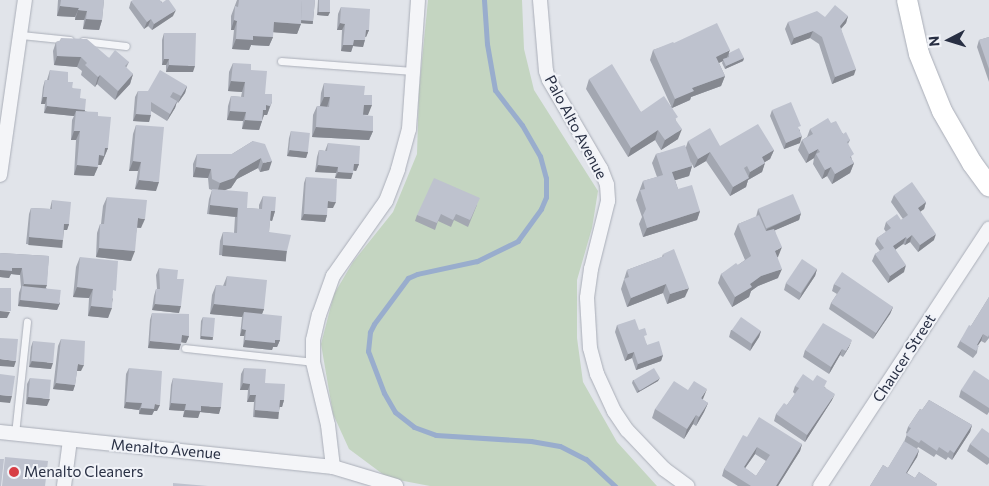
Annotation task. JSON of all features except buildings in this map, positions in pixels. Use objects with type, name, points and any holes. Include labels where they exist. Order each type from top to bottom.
[{"type":"main road","points":[[907,0],[919,54],[942,111],[972,163],[989,186]]},
{"type":"street","points":[[0,175],[25,0]]},
{"type":"street","points":[[333,466],[328,425],[313,362],[314,340],[319,315],[333,276],[386,201],[398,169],[409,129],[414,71],[415,17],[418,0]]},
{"type":"street","name":"Palo Alto Avenue","points":[[540,0],[548,80],[601,169],[607,185],[608,201],[605,218],[591,269],[587,298],[590,348],[597,374],[614,411],[627,430],[664,469],[687,486]]},
{"type":"street","name":"Chaucer Street","points":[[820,486],[989,230]]},
{"type":"street","name":"Menalto Avenue","points":[[0,432],[333,466],[396,486]]},
{"type":"street","points":[[64,486],[70,440]]},
{"type":"lane","points":[[21,35],[126,46]]},
{"type":"lane","points":[[281,61],[414,71]]},
{"type":"lane","points":[[15,434],[27,322]]},
{"type":"lane","points":[[184,348],[313,362]]},
{"type":"green space","points":[[428,0],[522,0],[524,49],[534,90],[598,191],[592,228],[577,280],[577,338],[583,382],[617,442],[657,486],[430,486],[388,478],[349,449],[333,414],[321,344],[334,294],[353,262],[393,212],[417,154],[419,90]]},
{"type":"waterway","points":[[484,0],[487,44],[495,90],[522,125],[540,156],[546,178],[546,197],[541,209],[518,241],[477,261],[417,274],[408,278],[374,324],[370,332],[368,351],[384,393],[395,412],[414,427],[436,435],[531,441],[560,446],[586,459],[615,486]]},
{"type":"place","name":"Menalto Cleaners","points":[[14,472]]}]
